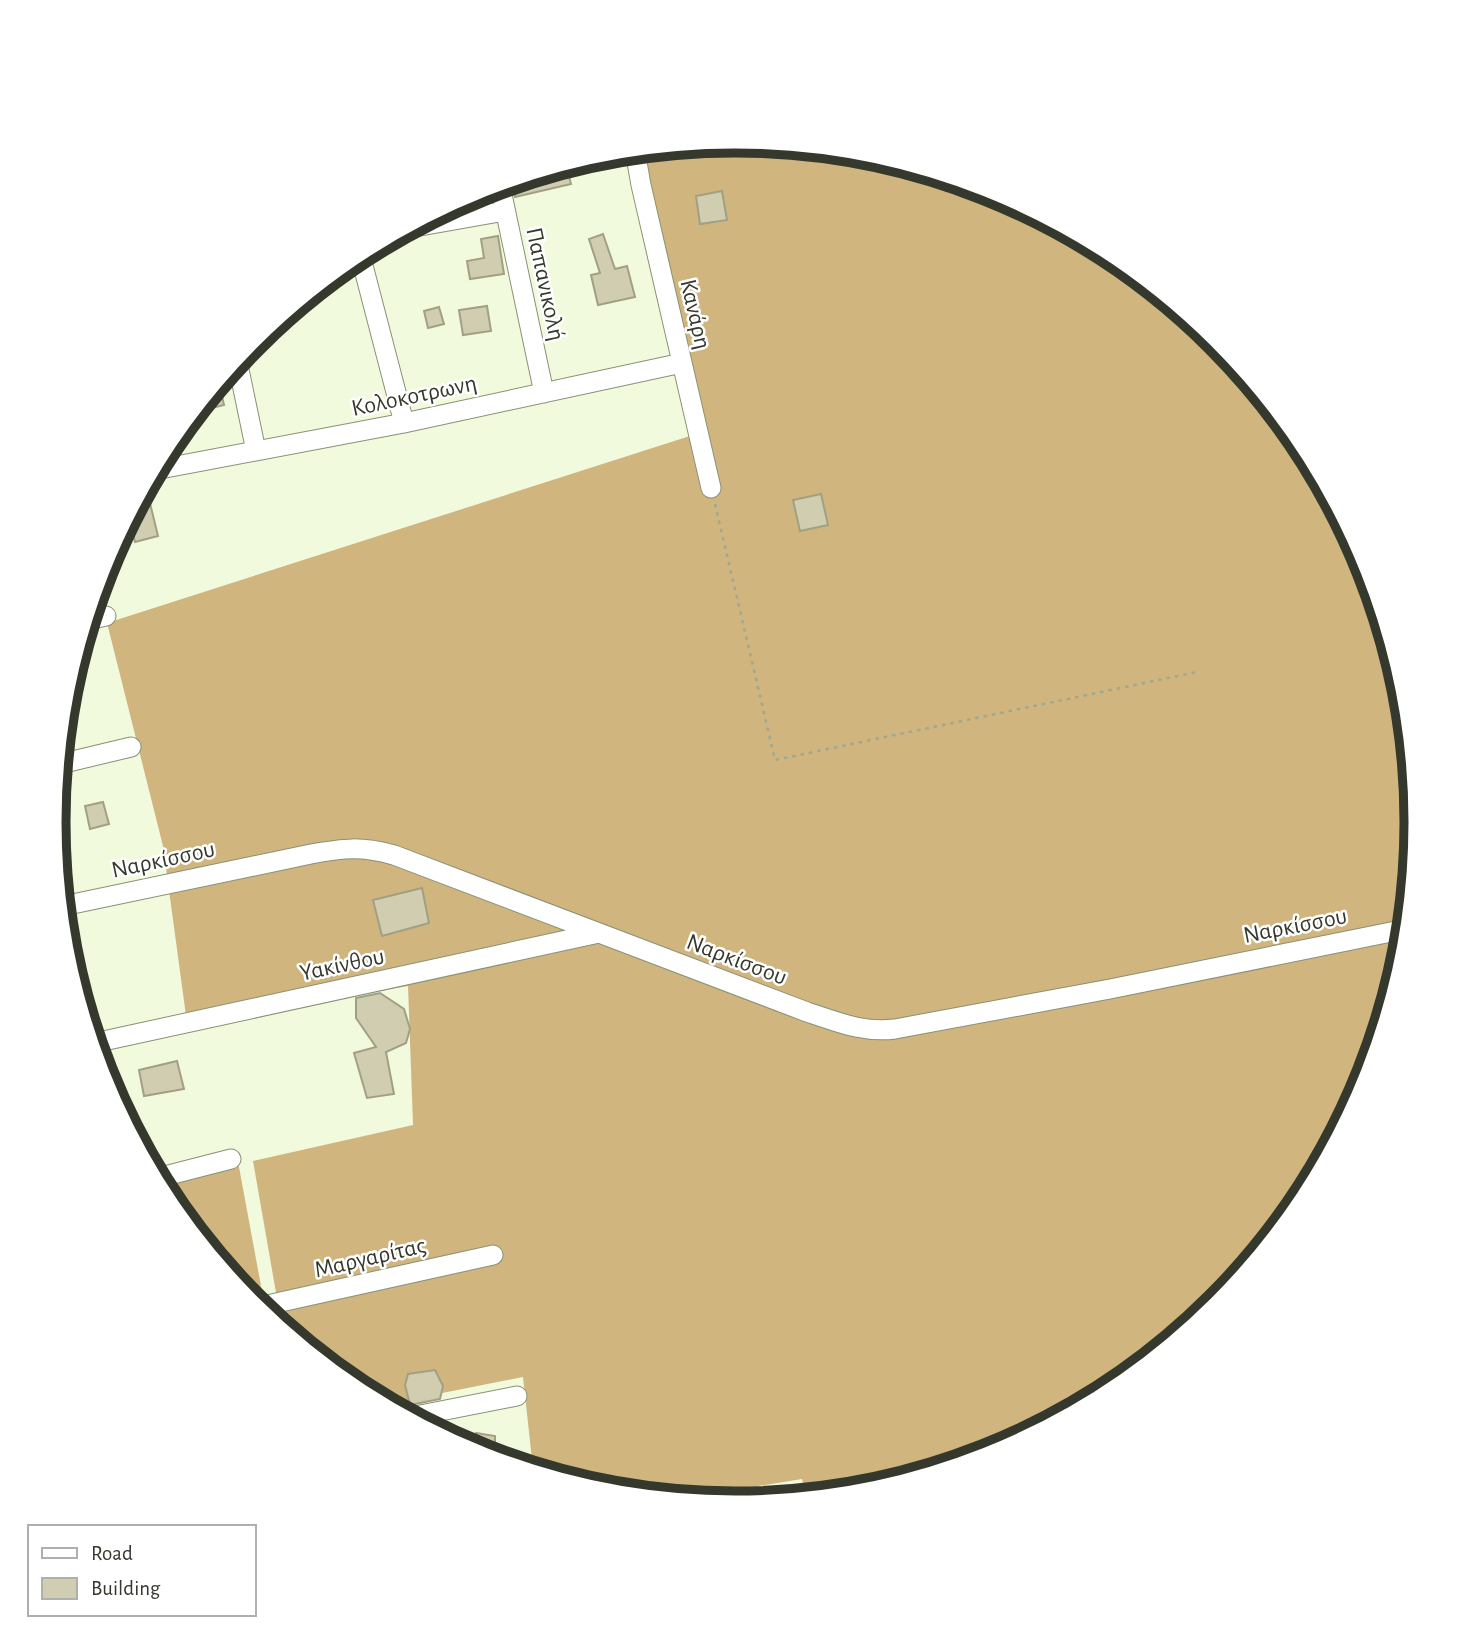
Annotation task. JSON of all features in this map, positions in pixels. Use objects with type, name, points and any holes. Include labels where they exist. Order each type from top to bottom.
[{"type":"street","name":"Κανάρη","points":[[637,161],[711,488]]},
{"type":"street","name":"Παπανικολή","points":[[502,196],[544,393]]},
{"type":"street","points":[[439,223],[505,211]]},
{"type":"street","points":[[363,267],[404,423]]},
{"type":"street","name":"Κολοκοτρωνη","points":[[168,468],[404,423],[682,363]]},
{"type":"street","points":[[240,373],[256,451]]},
{"type":"street","points":[[70,762],[131,747]]},
{"type":"street","name":"Ναρκίσσου","points":[[72,904],[311,854],[340,849],[370,849],[394,855],[807,1012],[859,1029],[878,1031],[1097,991],[1395,931]]},
{"type":"street","name":"Υακίνθου","points":[[103,1040],[600,933]]},
{"type":"street","points":[[168,1175],[231,1159]]},
{"type":"street","name":"Μαργαρίτας","points":[[272,1304],[492,1255]]},
{"type":"street","points":[[425,1414],[517,1396]]},
{"type":"path","points":[[711,488],[775,760],[1197,672]]},
{"type":"shaded area","points":[[736,153],[823,159],[909,176],[992,204],[1070,243],[1143,291],[1209,349],[1266,415],[1315,488],[1354,566],[1382,649],[1399,735],[1403,778],[1403,866],[1392,953],[1382,995],[1354,1078],[1336,1118],[1292,1194],[1266,1229],[1209,1295],[1177,1325],[1143,1353],[1070,1401],[992,1440],[951,1455],[909,1468],[823,1485],[804,1487],[802,1479],[729,1491],[692,1490],[605,1478],[532,1459],[523,1377],[401,1401],[328,1353],[279,1311],[253,1161],[413,1125],[408,986],[187,1023],[163,846],[107,623],[693,435],[647,159]]},
{"type":"shaded area","points":[[237,1162],[263,1296],[205,1229],[170,1180]]},
{"type":"building","points":[[568,174],[571,184],[515,197],[514,191]]},
{"type":"building","points":[[722,191],[727,220],[700,224],[696,196]]},
{"type":"building","points":[[603,234],[615,269],[627,266],[635,297],[598,305],[591,275],[600,273],[589,239]]},
{"type":"building","points":[[498,236],[504,274],[470,279],[467,261],[484,258],[481,239]]},
{"type":"building","points":[[487,306],[491,331],[463,335],[459,310]]},
{"type":"building","points":[[439,307],[444,324],[428,328],[424,311]]},
{"type":"building","points":[[222,395],[224,405],[211,408]]},
{"type":"building","points":[[821,494],[828,525],[800,531],[793,500]]},
{"type":"building","points":[[149,500],[158,536],[135,542],[132,532]]},
{"type":"building","points":[[103,802],[109,824],[90,829],[85,806]]},
{"type":"building","points":[[422,888],[429,923],[382,936],[373,900]]},
{"type":"building","points":[[380,993],[404,1009],[410,1029],[406,1043],[386,1052],[394,1094],[367,1098],[354,1053],[376,1047],[356,1018],[356,998]]},
{"type":"building","points":[[177,1061],[184,1089],[144,1096],[139,1070]]},
{"type":"building","points":[[435,1370],[443,1386],[440,1399],[410,1405],[405,1385],[408,1374]]},
{"type":"building","points":[[476,1433],[495,1436],[495,1446],[479,1440]]}]
